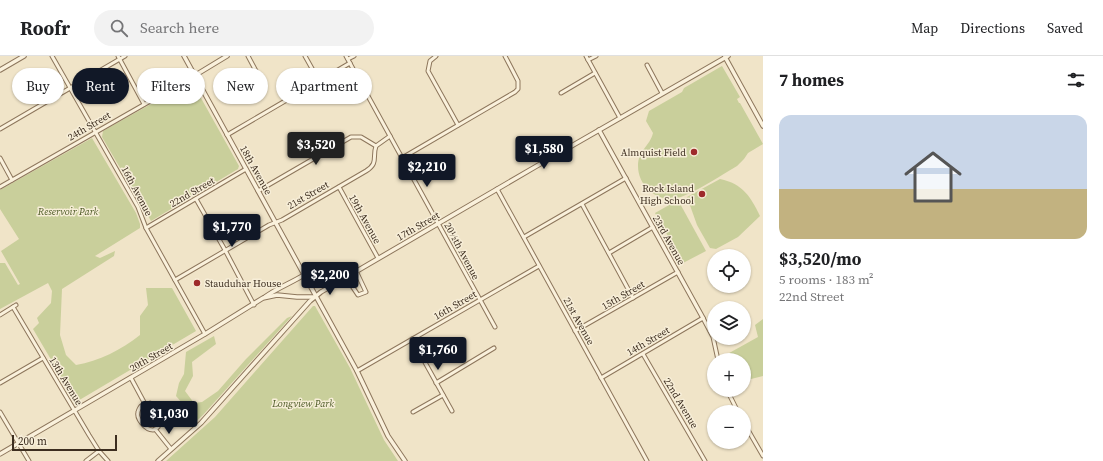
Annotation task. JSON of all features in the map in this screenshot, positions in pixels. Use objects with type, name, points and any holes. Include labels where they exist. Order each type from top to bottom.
[{"type":"street","points":[[0,70],[24,56]]},
{"type":"street","name":"16th Avenue","points":[[52,56],[138,207],[146,228],[204,334]]},
{"type":"street","points":[[0,129],[119,57],[125,56]]},
{"type":"street","name":"18th Avenue","points":[[184,56],[190,68]]},
{"type":"street","name":"24th Street","points":[[205,70],[228,56]]},
{"type":"street","points":[[248,56],[254,68]]},
{"type":"street","points":[[305,56],[312,68]]},
{"type":"street","points":[[347,58],[354,56]]},
{"type":"street","points":[[436,56],[430,61],[428,70],[458,126]]},
{"type":"street","points":[[402,158],[515,92],[519,87],[516,77],[505,56]]},
{"type":"street","points":[[586,56],[620,118]]},
{"type":"street","points":[[588,60],[596,56]]},
{"type":"street","points":[[726,56],[763,126]]},
{"type":"street","name":"17th Street","points":[[158,461],[201,423],[310,301],[378,258],[726,56]]},
{"type":"street","points":[[119,57],[137,91]]},
{"type":"street","name":"20½th Avenue","points":[[347,58],[495,327]]},
{"type":"street","points":[[341,68],[350,63]]},
{"type":"street","points":[[647,65],[662,94]]},
{"type":"street","points":[[561,93],[595,73]]},
{"type":"street","name":"18th Avenue","points":[[205,96],[357,371],[388,436],[405,461]]},
{"type":"street","name":"24th Street","points":[[0,187],[144,104]]},
{"type":"street","points":[[227,135],[280,104]]},
{"type":"street","name":"23rd Avenue","points":[[600,130],[713,337],[716,353]]},
{"type":"street","points":[[258,191],[351,137],[361,137],[376,146],[390,136]]},
{"type":"street","name":"21st Street","points":[[175,280],[225,250],[282,220],[366,171],[375,161],[374,151],[376,146]]},
{"type":"street","points":[[0,158],[12,180]]},
{"type":"street","name":"22nd Street","points":[[146,228],[246,169]]},
{"type":"street","points":[[524,238],[626,178]]},
{"type":"street","name":"19th Avenue","points":[[339,187],[378,258]]},
{"type":"street","name":"21st Avenue","points":[[497,189],[647,461]]},
{"type":"street","points":[[196,199],[254,305]]},
{"type":"street","points":[[582,204],[633,298]]},
{"type":"street","points":[[609,253],[653,227]]},
{"type":"street","name":"16th Street","points":[[357,371],[539,266]]},
{"type":"street","points":[[346,277],[358,295],[366,292],[356,271]]},
{"type":"street","name":"15th Street","points":[[575,332],[678,272]]},
{"type":"street","name":"20th Street","points":[[0,454],[254,305],[276,289],[304,275]]},
{"type":"street","points":[[263,298],[277,295],[316,297]]},
{"type":"street","name":"13th Avenue","points":[[0,315],[15,306],[43,358],[99,451],[108,461]]},
{"type":"street","name":"14th Street","points":[[601,378],[703,318]]},
{"type":"street","points":[[412,339],[452,411]]},
{"type":"street","points":[[436,383],[494,348]]},
{"type":"street","name":"22nd Avenue","points":[[643,354],[705,461]]},
{"type":"street","points":[[0,383],[43,358]]},
{"type":"street","points":[[131,378],[145,404]]},
{"type":"street","points":[[413,412],[443,395]]},
{"type":"street","points":[[155,430],[160,422],[158,410],[150,403],[145,404],[138,410],[138,416],[141,422],[145,427],[155,430],[171,448]]},
{"type":"street","points":[[0,412],[29,461]]},
{"type":"street","points":[[751,435],[763,456]]},
{"type":"street","points":[[86,461],[99,451]]},
{"type":"green space","points":[[722,66],[740,97],[737,99],[739,103],[763,144],[748,153],[737,166],[695,191],[678,198],[662,198],[651,192],[644,185],[638,169],[640,156],[653,133],[646,121],[649,111],[682,92],[684,88]]},
{"type":"green space","points":[[151,104],[204,104],[239,166],[238,169],[151,221],[102,137],[103,131]]},
{"type":"green space","name":"Reservoir Park","points":[[92,138],[136,213],[140,228],[95,256],[100,258],[115,251],[114,256],[62,289],[60,335],[66,355],[76,365],[93,361],[110,354],[140,335],[140,316],[148,305],[146,288],[172,288],[196,331],[76,402],[33,329],[39,323],[37,318],[51,303],[52,291],[48,283],[0,309],[0,263],[5,263],[18,285],[20,284],[1,251],[19,239],[0,209],[0,190]]},
{"type":"green space","points":[[720,179],[728,181],[735,184],[745,192],[753,202],[760,216],[738,237],[716,249],[710,248],[697,225],[687,197]]},
{"type":"green space","points":[[678,200],[706,251],[683,263],[655,213]]},
{"type":"green space","name":"Longview Park","points":[[313,306],[315,306],[350,368],[384,440],[398,461],[166,461],[215,417]]},
{"type":"green space","points":[[292,316],[203,415],[190,427],[180,414],[183,404],[176,396],[179,383],[184,374],[186,352],[214,336],[216,344],[192,362],[193,376],[185,391],[194,403],[202,402],[218,391],[246,359],[287,318]]},
{"type":"green space","points":[[763,319],[763,376],[751,379],[751,353],[729,353],[744,345],[751,345],[751,341],[758,337],[755,325]]},
{"type":"green space","points":[[146,407],[152,408],[155,413],[157,421],[154,426],[147,426],[142,419],[141,412]]},
{"type":"place","name":"Almquist Field","points":[[694,152]]},
{"type":"place","name":"Rock Island High School","points":[[702,194]]},
{"type":"place","name":"Stauduhar House","points":[[197,283]]}]
